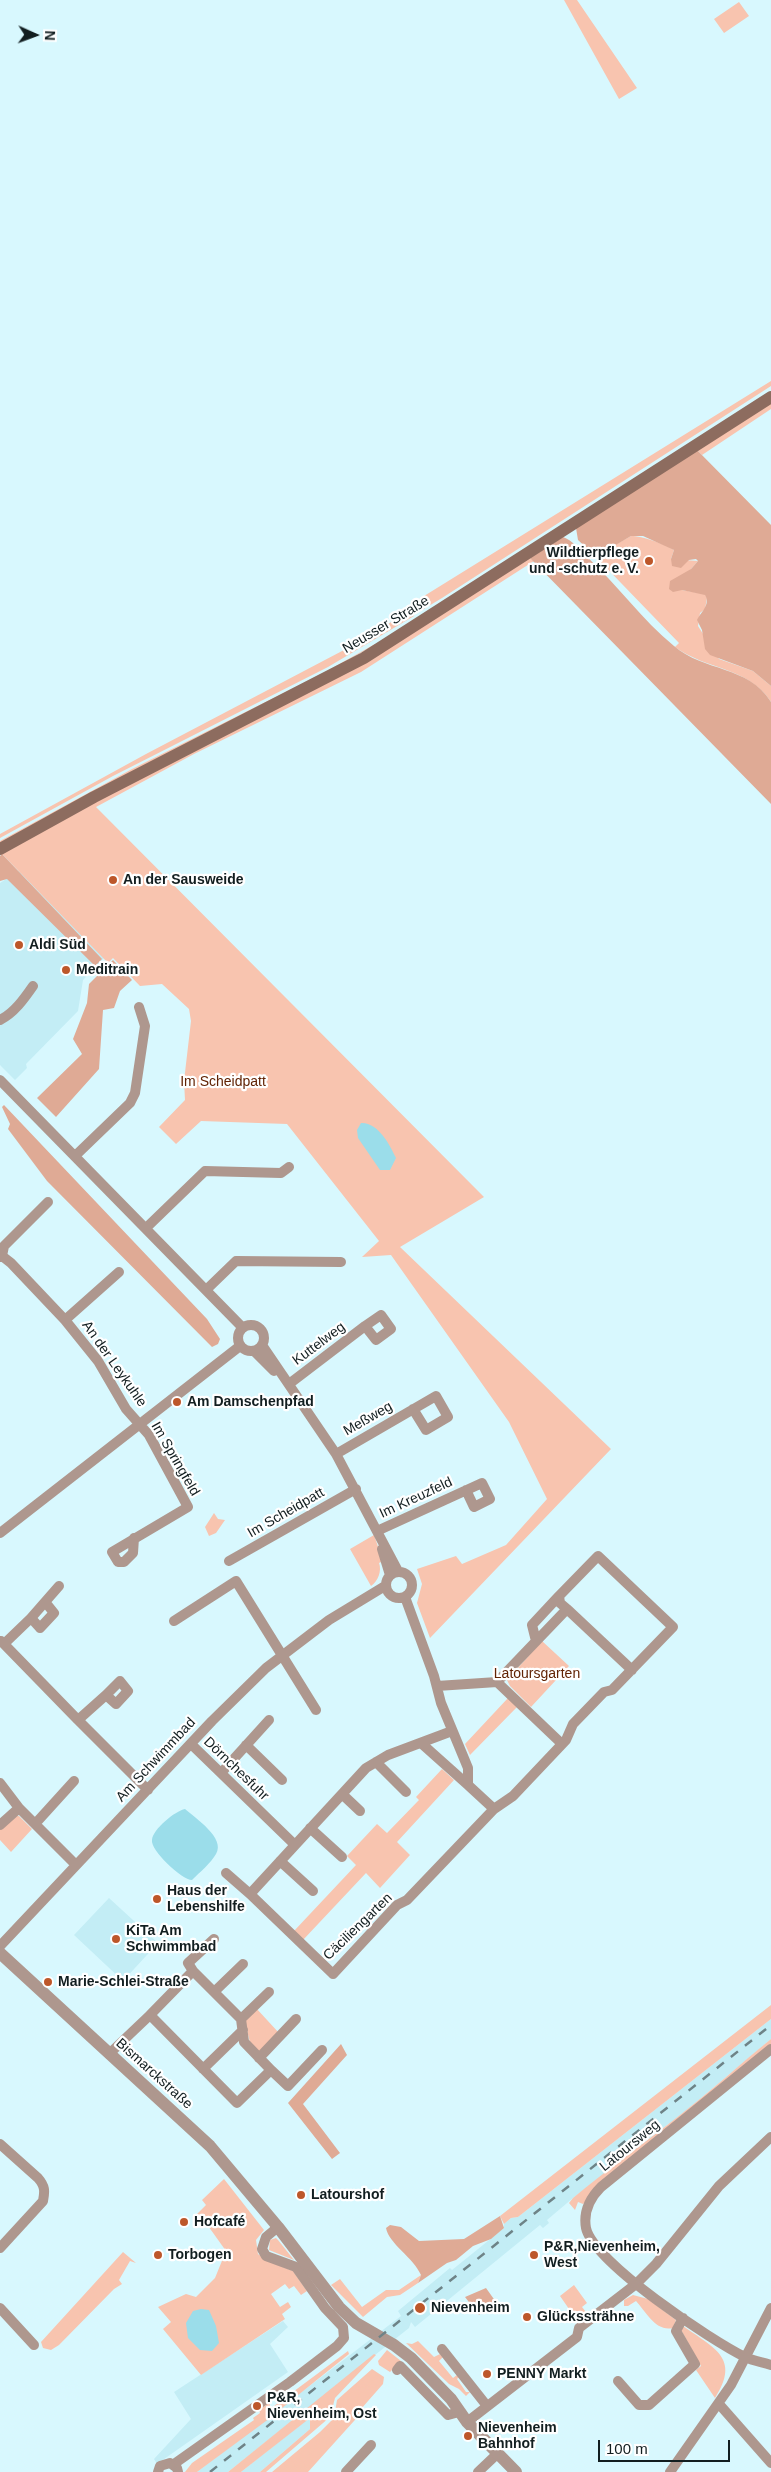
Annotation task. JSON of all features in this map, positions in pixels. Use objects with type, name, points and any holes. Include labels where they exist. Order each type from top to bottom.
[{"type":"main road","name":"Neusser Straße","points":[[0,849],[94,797],[364,658],[771,397]]},
{"type":"street","points":[[0,1020],[7,1016],[25,998],[33,986]]},
{"type":"street","points":[[75,1156],[130,1103],[135,1093],[145,1026],[139,1007]]},
{"type":"street","points":[[0,1080],[242,1327]]},
{"type":"street","points":[[146,1228],[205,1171],[281,1173],[289,1167]]},
{"type":"street","name":"An der Leykuhle","points":[[48,1202],[4,1246],[1,1256],[65,1320],[98,1361],[126,1409],[140,1424]]},
{"type":"street","points":[[206,1290],[236,1261],[341,1262]]},
{"type":"street","name":"An der Leykuhle","points":[[65,1320],[119,1272]]},
{"type":"street","points":[[250,1324],[258,1326],[264,1333],[258,1348],[246,1350],[240,1346],[238,1334],[242,1327],[250,1324]]},
{"type":"street","name":"Kuttelweg","points":[[287,1381],[365,1326]]},
{"type":"street","points":[[0,1533],[240,1346]]},
{"type":"street","points":[[258,1348],[280,1376],[287,1381],[336,1454],[377,1531],[394,1573],[387,1590],[396,1598],[405,1597],[411,1591],[412,1582],[407,1574],[394,1573]]},
{"type":"street","name":"Meßweg","points":[[336,1454],[413,1409]]},
{"type":"street","name":"Im Springfeld","points":[[134,1538],[188,1507],[149,1436],[140,1424]]},
{"type":"street","name":"Im Scheidpatt","points":[[229,1562],[356,1489]]},
{"type":"street","name":"Im Kreuzfeld","points":[[377,1531],[466,1490]]},
{"type":"street","points":[[421,1742],[494,1809],[513,1796],[562,1744],[579,1718],[604,1692],[612,1690],[673,1627],[598,1556],[532,1625],[536,1641]]},
{"type":"street","points":[[174,1621],[236,1581],[280,1655],[316,1710]]},
{"type":"street","points":[[59,1586],[31,1618],[2,1642],[148,1790]]},
{"type":"street","name":"Am Schwimmbad","points":[[0,1946],[212,1720],[280,1655],[347,1610],[387,1590]]},
{"type":"street","points":[[559,1596],[560,1603],[632,1670]]},
{"type":"street","points":[[405,1597],[452,1731],[468,1768],[468,1785]]},
{"type":"street","points":[[437,1686],[496,1682],[567,1609]]},
{"type":"street","points":[[496,1682],[562,1744]]},
{"type":"street","points":[[78,1720],[106,1695]]},
{"type":"street","points":[[221,1773],[269,1720]]},
{"type":"street","points":[[226,1873],[250,1894],[366,1768],[421,1742],[452,1731]]},
{"type":"street","name":"Dörnchesfuhr","points":[[191,1744],[295,1845]]},
{"type":"street","points":[[246,1745],[282,1780]]},
{"type":"street","points":[[376,1762],[406,1792]]},
{"type":"street","points":[[34,1824],[74,1781]]},
{"type":"street","points":[[0,1783],[19,1808],[76,1865]]},
{"type":"street","points":[[342,1794],[360,1811]]},
{"type":"street","points":[[0,1825],[19,1808]]},
{"type":"street","name":"Cäciliengarten","points":[[250,1894],[332,1974],[494,1809]]},
{"type":"street","points":[[310,1828],[342,1857]]},
{"type":"street","points":[[280,1861],[313,1892]]},
{"type":"street","points":[[214,1939],[188,1964],[241,2019],[244,2042],[271,2070],[288,2086],[322,2050]]},
{"type":"street","name":"Bismarckstraße","points":[[0,1953],[210,2146],[278,2227],[339,2308],[356,2323],[394,2345],[411,2358],[440,2387],[463,2417],[516,2472]]},
{"type":"street","points":[[214,1992],[244,1964]]},
{"type":"street","points":[[108,2054],[193,1971]]},
{"type":"street","points":[[241,2019],[269,1992]]},
{"type":"street","points":[[150,2015],[237,2104],[271,2070]]},
{"type":"street","points":[[260,2058],[296,2020]]},
{"type":"street","points":[[203,2069],[243,2030]]},
{"type":"street","name":"Latoursweg","points":[[771,2049],[602,2186],[591,2198],[585,2215],[589,2236],[610,2262],[636,2284],[684,2318],[747,2358],[771,2365]]},
{"type":"street","points":[[397,2370],[400,2366],[448,2415],[463,2417],[487,2406],[577,2337],[579,2328],[636,2284],[656,2264],[719,2186],[771,2137]]},
{"type":"street","points":[[0,2144],[38,2178],[43,2184],[45,2192],[43,2201],[0,2248]]},
{"type":"street","points":[[158,2472],[164,2463],[176,2468],[338,2346],[344,2338],[342,2327],[325,2308],[296,2267],[266,2256],[262,2249],[266,2237],[278,2227]]},
{"type":"street","points":[[0,2308],[34,2345]]},
{"type":"street","points":[[670,2472],[719,2404],[747,2358],[771,2308]]},
{"type":"street","points":[[618,2382],[639,2405],[649,2405],[695,2364],[676,2332],[684,2318]]},
{"type":"street","points":[[442,2349],[487,2406]]},
{"type":"street","points":[[719,2404],[771,2464]]},
{"type":"street","points":[[346,2472],[371,2445]]},
{"type":"street","points":[[478,2472],[498,2454]]},
{"type":"shaded area","points":[[697,450],[771,525],[771,686],[753,671],[710,655],[705,649],[702,630],[697,620],[707,602],[705,595],[682,590],[673,592],[669,589],[670,581],[691,569],[698,561],[696,559],[689,560],[681,568],[672,566],[671,559],[674,550],[643,536],[631,536],[602,553],[593,554],[578,540],[576,528]]},
{"type":"shaded area","points":[[563,537],[578,548],[651,625],[674,646],[699,661],[750,681],[771,702],[771,804],[530,558]]},
{"type":"shaded area","points":[[2,854],[102,959],[95,966],[7,879],[0,881],[0,856]]},
{"type":"shaded area","points":[[19,871],[104,958],[83,980],[78,1011],[26,1064],[27,1068],[15,1080],[0,1065],[0,883]]},
{"type":"shaded area","points":[[113,960],[132,980],[120,991],[114,1008],[103,1010],[99,1069],[56,1117],[37,1098],[82,1054],[73,1039],[87,1003],[89,984]]},
{"type":"shaded area","points":[[4,1105],[207,1319],[220,1339],[218,1344],[212,1347],[47,1181],[8,1129],[10,1124],[2,1107]]},
{"type":"shaded area","points":[[361,1123],[373,1126],[387,1141],[396,1158],[390,1170],[380,1170],[358,1138],[357,1130]]},
{"type":"shaded area","points":[[185,1809],[208,1829],[217,1841],[218,1848],[211,1861],[192,1880],[187,1879],[174,1870],[161,1857],[152,1840],[156,1831],[165,1821]]},
{"type":"shaded area","name":"KiTa Am Schwimmbad","points":[[109,1898],[158,1943],[123,1981],[74,1935]]},
{"type":"shaded area","points":[[771,2019],[771,2039],[681,2115],[628,2153],[614,2167],[573,2198],[547,2220],[549,2223],[543,2228],[540,2225],[415,2327],[411,2322],[409,2328],[228,2472],[197,2472],[401,2316],[398,2311],[450,2268],[452,2270],[504,2228],[504,2224],[511,2218],[518,2217]]},
{"type":"shaded area","points":[[341,2044],[347,2055],[303,2104],[340,2153],[332,2159],[288,2103]]},
{"type":"shaded area","points":[[500,2216],[504,2228],[491,2239],[473,2246],[456,2260],[447,2263],[418,2283],[421,2275],[417,2268],[392,2240],[386,2228],[390,2225],[401,2227],[419,2241],[464,2239]]},
{"type":"shaded area","points":[[486,2288],[496,2302],[479,2315],[465,2297]]},
{"type":"shaded area","points":[[209,2310],[216,2326],[219,2343],[212,2351],[200,2350],[188,2338],[186,2323],[193,2311]]},
{"type":"shaded area","points":[[283,2321],[288,2327],[270,2344],[288,2372],[157,2464],[154,2459],[191,2419],[174,2392]]},
{"type":"shaded area","points":[[310,2417],[310,2429],[260,2472],[241,2472]]},
{"type":"green space","points":[[564,0],[577,0],[637,88],[619,99]]},
{"type":"green space","points":[[739,2],[749,16],[724,33],[714,19]]},
{"type":"green space","points":[[771,381],[771,386],[442,598],[422,610],[418,607],[416,601]]},
{"type":"green space","points":[[771,403],[771,409],[702,455],[697,450]]},
{"type":"green space","points":[[631,536],[647,539],[674,550],[671,559],[698,561],[691,569],[682,590],[705,594],[707,598],[705,609],[700,613],[698,626],[719,659],[753,671],[771,686],[771,702],[762,691],[739,675],[687,655],[675,647],[679,643],[593,554],[602,552]]},
{"type":"green space","points":[[530,558],[534,561],[361,672],[194,754],[96,807],[484,1197],[400,1247],[611,1449],[430,1638],[417,1603],[422,1584],[417,1569],[456,1556],[462,1564],[506,1545],[547,1499],[509,1422],[391,1255],[362,1257],[379,1241],[287,1124],[201,1121],[176,1144],[159,1127],[185,1100],[184,1081],[191,1021],[189,1009],[162,984],[140,986],[113,958],[108,963],[3,855],[0,855]]},
{"type":"green space","points":[[413,608],[414,616],[328,667],[113,776],[0,838],[0,834],[146,754],[363,640]]},
{"type":"green space","points":[[375,644],[375,646],[0,844],[0,841],[132,769],[325,672]]},
{"type":"green space","points":[[214,1513],[218,1519],[225,1520],[216,1533],[209,1536],[205,1527]]},
{"type":"green space","points":[[374,1535],[383,1561],[379,1563],[379,1576],[371,1586],[350,1549]]},
{"type":"green space","name":"Latoursgarten","points":[[542,1641],[569,1666],[531,1707],[510,1686],[507,1680]]},
{"type":"green space","points":[[508,1698],[517,1707],[470,1755],[465,1744]]},
{"type":"green space","points":[[442,1769],[454,1780],[397,1842],[410,1855],[380,1888],[366,1873],[303,1940],[294,1931],[356,1865],[347,1856],[377,1824],[387,1833],[419,1800],[416,1797]]},
{"type":"green space","points":[[14,1815],[19,1816],[32,1829],[11,1852],[0,1840],[0,1828]]},
{"type":"green space","points":[[771,2005],[771,2019],[518,2217],[511,2218],[504,2224],[500,2216]]},
{"type":"green space","points":[[256,2008],[279,2033],[260,2055],[251,2046],[244,2019]]},
{"type":"green space","points":[[771,2039],[771,2044],[583,2204],[578,2202],[575,2210],[569,2203],[599,2177],[692,2106]]},
{"type":"green space","points":[[224,2179],[264,2230],[256,2240],[258,2254],[268,2261],[293,2271],[307,2291],[301,2295],[294,2286],[289,2289],[285,2284],[271,2294],[280,2307],[288,2302],[291,2307],[282,2314],[285,2319],[201,2375],[163,2329],[171,2322],[158,2307],[186,2294],[196,2297],[215,2278],[226,2251],[206,2223],[193,2218],[206,2205],[202,2200]]},
{"type":"green space","points":[[276,2238],[294,2260],[269,2250],[270,2240]]},
{"type":"green space","points":[[123,2252],[136,2263],[130,2261],[119,2280],[122,2284],[114,2289],[59,2345],[51,2350],[43,2348],[41,2342]]},
{"type":"green space","points":[[421,2275],[418,2283],[400,2295],[387,2297],[363,2317],[331,2285],[340,2279],[362,2307],[386,2290],[399,2290]]},
{"type":"green space","points":[[574,2285],[587,2303],[582,2307],[586,2312],[576,2319],[560,2296]]},
{"type":"green space","points":[[633,2295],[648,2299],[676,2320],[673,2328],[661,2327],[656,2324],[636,2301],[628,2306],[624,2306],[624,2300]]},
{"type":"green space","points":[[683,2326],[714,2348],[724,2363],[725,2373],[715,2398],[696,2370],[701,2366],[681,2330]]},
{"type":"green space","points":[[418,2341],[434,2357],[440,2354],[443,2357],[439,2361],[453,2378],[457,2375],[459,2377],[457,2379],[466,2392],[470,2392],[466,2396],[459,2389],[449,2384],[406,2343],[412,2344]]},
{"type":"green space","points":[[387,2350],[401,2361],[390,2372],[379,2365],[378,2361]]},
{"type":"green space","points":[[348,2351],[349,2354],[266,2421],[197,2472],[185,2472],[192,2463],[254,2420],[253,2418],[260,2413],[259,2410],[270,2402],[270,2409]]},
{"type":"green space","points":[[374,2354],[376,2355],[335,2398],[330,2417],[266,2472],[260,2472],[310,2429],[310,2418],[241,2472],[228,2472]]},
{"type":"green space","points":[[372,2369],[384,2377],[383,2384],[361,2409],[363,2411],[308,2472],[272,2472],[334,2418],[337,2400]]},
{"type":"railway","points":[[210,2472],[771,2025]]},
{"type":"place","name":"Wildtierpflege und -schutz e. V.","points":[[649,561]]},
{"type":"place","name":"An der Sausweide","points":[[113,880]]},
{"type":"place","name":"Aldi Süd","points":[[19,945]]},
{"type":"place","name":"Meditrain","points":[[66,970]]},
{"type":"place","name":"Am Damschenpfad","points":[[177,1402]]},
{"type":"place","name":"Haus der Lebenshilfe","points":[[157,1899]]},
{"type":"place","name":"KiTa Am Schwimmbad","points":[[116,1939]]},
{"type":"place","name":"Marie-Schlei-Straße","points":[[48,1982]]},
{"type":"place","name":"Latourshof","points":[[301,2195]]},
{"type":"place","name":"Hofcafé","points":[[184,2222]]},
{"type":"place","name":"Torbogen","points":[[158,2255]]},
{"type":"place","name":"P&R,Nievenheim, West","points":[[534,2255]]},
{"type":"place","name":"Nievenheim","points":[[420,2308]]},
{"type":"place","name":"Glückssträhne","points":[[527,2317]]},
{"type":"place","name":"PENNY Markt","points":[[487,2374]]},
{"type":"place","name":"P&R, Nievenheim, Ost","points":[[257,2406]]},
{"type":"place","name":"Nievenheim Bahnhof","points":[[468,2436]]}]
